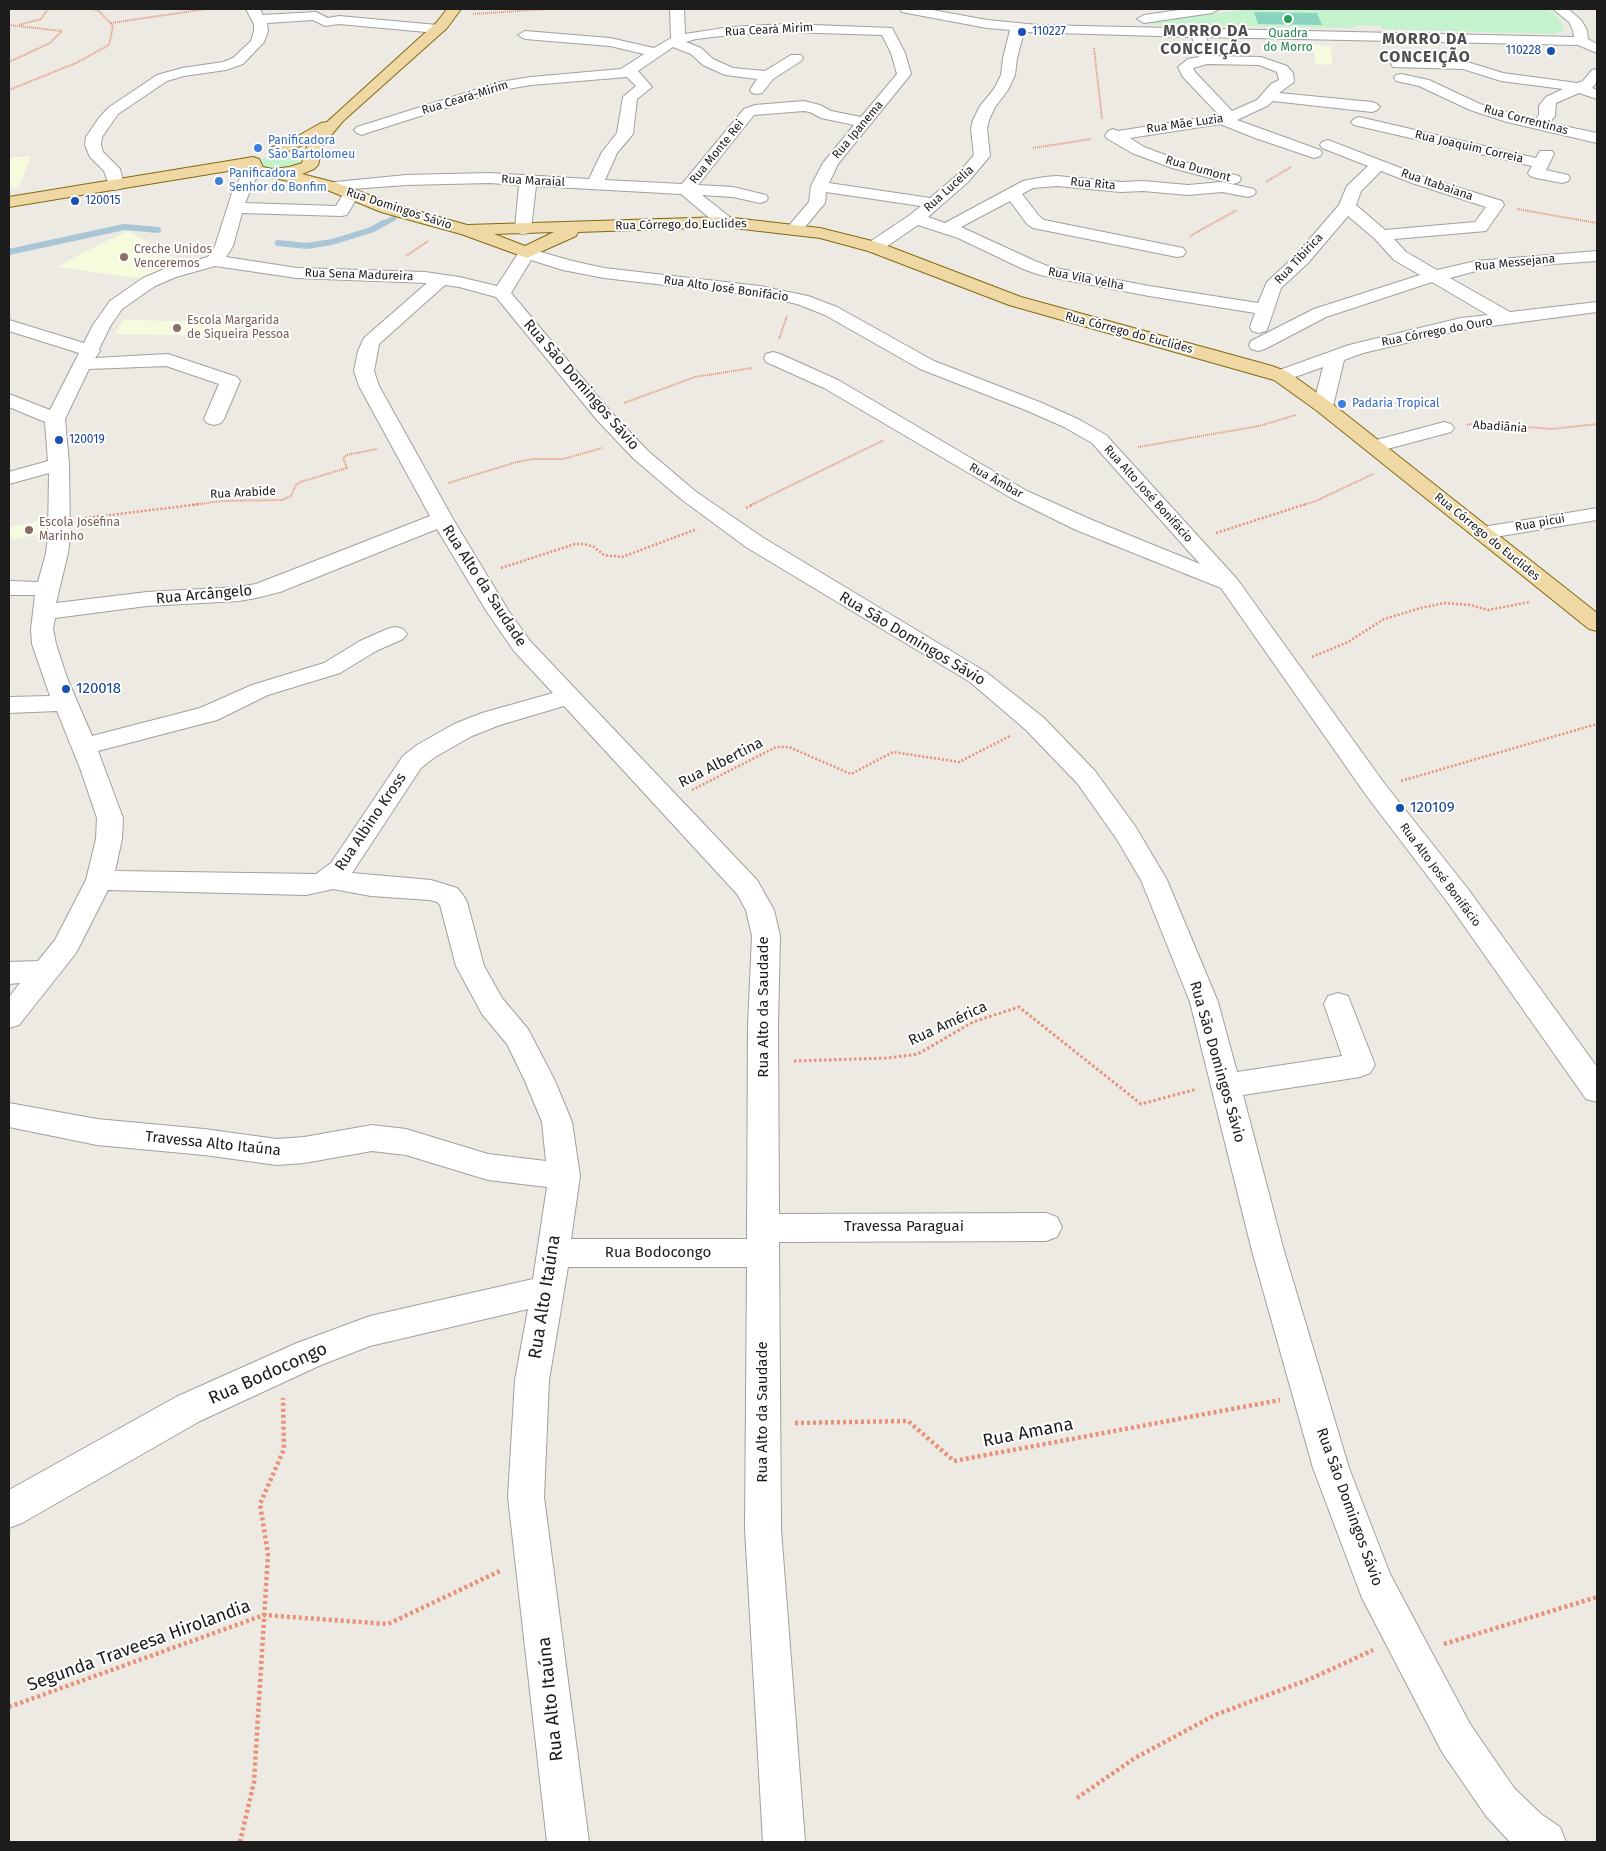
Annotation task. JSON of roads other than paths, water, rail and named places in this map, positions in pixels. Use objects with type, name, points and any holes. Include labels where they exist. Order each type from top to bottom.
[{"type":"main road","points":[[9,202],[116,185],[260,168],[300,170],[312,160],[315,144],[338,118],[437,29],[453,11]]},
{"type":"main road","points":[[260,168],[262,154],[295,144],[338,118]]},
{"type":"main road","points":[[278,150],[304,151],[312,160]]},
{"type":"main road","name":"Rua Domingos Sávio","points":[[312,160],[316,172],[331,186]]},
{"type":"main road","name":"Rua Domingos Sávio","points":[[260,168],[331,186],[387,208],[467,230]]},
{"type":"main road","name":"Rua Córrego do Euclides","points":[[467,230],[725,222],[794,229],[829,235],[874,247],[1015,301],[1273,373],[1324,407],[1376,446],[1394,465],[1597,624]]},
{"type":"main road","name":"Rua Córrego do Euclides","points":[[527,253],[552,238],[586,227]]},
{"type":"main road","name":"Rua Alto José Bonifácio","points":[[467,230],[527,253]]},
{"type":"street","points":[[677,9],[675,40],[696,51],[708,62],[730,72],[768,76]]},
{"type":"street","points":[[907,9],[974,15],[1018,28],[1581,41],[1597,49]]},
{"type":"street","points":[[1074,30],[1212,9]]},
{"type":"street","points":[[1560,9],[1574,20],[1580,30],[1581,41]]},
{"type":"street","points":[[116,185],[112,170],[96,154],[93,142],[108,117],[162,78],[182,72],[226,66],[238,61],[257,42],[261,31],[261,24],[256,14],[316,16],[325,22],[339,20],[437,29]]},
{"type":"street","name":"Rua Ceará Mirim","points":[[629,70],[675,40],[730,31],[820,28],[887,31]]},
{"type":"street","name":"Rua Lucelia","points":[[874,247],[916,219],[934,204],[962,179],[982,156],[979,129],[981,120],[988,106],[1001,90],[1008,75],[1010,58],[1018,28]]},
{"type":"street","name":"Rua Ipanema","points":[[794,229],[817,203],[819,186],[831,163],[904,74],[898,52],[887,31]]},
{"type":"street","points":[[1198,33],[1206,60],[1193,62],[1185,67],[1188,74],[1226,119],[1260,135],[1314,153]]},
{"type":"street","points":[[525,35],[610,42],[655,52]]},
{"type":"street","points":[[1390,38],[1393,80]]},
{"type":"street","points":[[796,58],[768,76],[760,84],[757,90],[762,108],[811,107],[821,114],[864,122]]},
{"type":"street","name":"Rua Mãe Luzia","points":[[1113,135],[1226,119],[1262,103],[1276,86],[1287,82],[1286,73],[1282,69],[1261,61],[1206,60]]},
{"type":"street","points":[[1351,129],[1372,107],[1393,80],[1464,65],[1501,77],[1579,88],[1597,95]]},
{"type":"street","points":[[595,184],[610,152],[625,134],[630,97],[645,87],[629,70]]},
{"type":"street","name":"Rua Ceará-Mirim","points":[[362,130],[500,86],[531,81],[620,74],[629,70]]},
{"type":"street","points":[[1538,125],[1547,116],[1547,106],[1551,100],[1588,84],[1597,73]]},
{"type":"street","name":"Rua Correntinas","points":[[1393,80],[1424,83],[1475,107],[1512,119],[1597,138]]},
{"type":"street","points":[[1269,96],[1372,107]]},
{"type":"street","name":"Rua Monte Rei","points":[[686,190],[749,112],[762,108]]},
{"type":"street","name":"Rua Itabaiana","points":[[1351,129],[1328,145],[1378,165],[1496,205],[1480,227],[1382,235]]},
{"type":"street","name":"Rua Joaquim Correia","points":[[1351,129],[1540,163],[1561,130]]},
{"type":"street","name":"Rua Dumont","points":[[1113,135],[1138,150],[1178,166],[1253,189]]},
{"type":"street","points":[[1540,163],[1536,173],[1562,178]]},
{"type":"street","name":"Rua Tibirica","points":[[1273,373],[1258,345],[1259,328],[1273,286],[1302,259],[1347,206],[1353,189],[1378,165]]},
{"type":"street","points":[[9,1017],[66,946],[99,880],[109,839],[110,818],[84,746],[65,703],[44,644],[42,629],[48,588],[57,554],[59,464],[55,420],[88,358],[102,325],[116,305],[131,293],[170,273],[215,261],[224,246],[244,186],[260,168]]},
{"type":"street","name":"Rua Maraial","points":[[331,186],[450,178],[528,180],[733,192],[760,198]]},
{"type":"street","points":[[523,229],[528,180]]},
{"type":"street","name":"Rua Rita","points":[[948,228],[1029,184],[1057,181],[1121,187],[1143,186],[1188,190],[1222,187],[1253,189]]},
{"type":"street","points":[[819,186],[934,204]]},
{"type":"street","points":[[686,190],[725,222]]},
{"type":"street","points":[[1012,193],[1033,220],[1039,224],[1067,228],[1177,252]]},
{"type":"street","points":[[236,208],[341,211],[351,194]]},
{"type":"street","points":[[1347,206],[1382,235],[1400,256],[1506,318]]},
{"type":"street","name":"Rua Vila Velha","points":[[916,219],[948,228],[1046,271],[1149,291],[1264,309]]},
{"type":"street","points":[[502,293],[527,253]]},
{"type":"street","name":"Rua Alto José Bonifácio","points":[[527,253],[569,266],[604,273],[760,291],[792,298],[831,311],[927,365],[1071,423],[1099,439],[1229,584],[1375,789],[1458,896],[1597,1090]]},
{"type":"street","name":"Rua Messejana","points":[[1258,345],[1320,313],[1434,276],[1476,266],[1597,256]]},
{"type":"street","name":"Rua Sena Madureira","points":[[215,261],[297,273],[441,279],[502,293]]},
{"type":"street","name":"Rua Alto da Saudade","points":[[441,279],[371,342],[367,351],[364,371],[369,386],[442,519],[498,612],[522,646],[747,887],[760,910],[766,936],[763,1062],[763,1529],[784,1842]]},
{"type":"street","name":"Rua São Domingos Sávio","points":[[502,293],[599,411],[641,455],[688,495],[754,542],[978,677],[1035,724],[1086,777],[1126,832],[1154,880],[1204,1002],[1268,1251],[1331,1468],[1375,1584],[1456,1738],[1500,1802],[1526,1829],[1545,1842]]},
{"type":"street","name":"Rua Córrego do Ouro","points":[[1273,373],[1411,335],[1462,324],[1597,307]]},
{"type":"street","points":[[9,325],[88,358],[168,360],[238,377],[214,419]]},
{"type":"street","points":[[1324,407],[1336,355]]},
{"type":"street","name":"Rua Âmbar","points":[[773,358],[831,384],[1020,495],[1084,525],[1229,584]]},
{"type":"street","points":[[9,400],[55,420]]},
{"type":"street","points":[[1376,446],[1444,428]]},
{"type":"street","points":[[9,478],[59,464]]},
{"type":"street","name":"Rua picui","points":[[1483,533],[1597,514]]},
{"type":"street","name":"Rua Arcângelo","points":[[44,612],[147,599],[239,594],[256,591],[272,587],[442,519]]},
{"type":"street","points":[[9,588],[48,588]]},
{"type":"street","points":[[84,746],[208,714],[260,690],[332,668],[368,646],[395,634]]},
{"type":"street","name":"Rua Albino Kross","points":[[99,880],[306,885],[323,883],[330,880],[340,870],[412,762],[426,751],[463,730],[491,719],[568,697]]},
{"type":"street","points":[[9,705],[65,703]]},
{"type":"street","name":"Rua Alto Itaúna","points":[[330,880],[371,886],[431,890],[447,895],[452,902],[470,966],[492,1006],[518,1038],[540,1080],[557,1122],[564,1176],[548,1290],[537,1345],[531,1399],[526,1497],[568,1842]]},
{"type":"street","points":[[9,973],[47,971]]},
{"type":"street","points":[[1225,1084],[1360,1065],[1338,1004]]},
{"type":"street","name":"Travessa Alto Itaúna","points":[[9,1115],[97,1132],[204,1142],[276,1152],[304,1150],[372,1138],[406,1142],[488,1167],[564,1176]]},
{"type":"street","name":"Travessa Paraguai","points":[[763,1240],[1046,1227]]},
{"type":"street","name":"Rua Bodocongo","points":[[553,1253],[763,1240]]},
{"type":"street","name":"Rua Bodocongo","points":[[9,1510],[188,1409],[282,1366],[370,1331],[548,1290]]},
{"type":"waterway","points":[[381,225],[394,218]]},
{"type":"waterway","points":[[278,243],[307,246],[332,242],[371,230],[384,223]]},
{"type":"waterway","points":[[9,252],[124,227],[158,230]]},
{"type":"place","name":"Quadra do Morro","points":[[1288,19]]},
{"type":"place","name":"110227","points":[[1022,32]]},
{"type":"place","name":"110228","points":[[1551,51]]},
{"type":"place","name":"Panificadora São Bartolomeu","points":[[258,148]]},
{"type":"place","name":"Panificadora Senhor do Bonfim","points":[[219,181]]},
{"type":"place","name":"120015","points":[[75,201]]},
{"type":"place","name":"Creche Unidos Venceremos","points":[[124,257]]},
{"type":"place","name":"Escola Margarida de Siqueira Pessoa","points":[[177,328]]},
{"type":"place","name":"Padaria Tropical","points":[[1342,404]]},
{"type":"place","name":"120019","points":[[59,440]]},
{"type":"place","name":"Escola Josefina Marinho","points":[[29,530]]},
{"type":"place","name":"120018","points":[[66,689]]},
{"type":"place","name":"120109","points":[[1400,808]]},
{"type":"district","name":"MORRO DA CONCEIÇÃO","points":[[1206,41]]},
{"type":"district","name":"MORRO DA CONCEIÇÃO","points":[[1425,49]]}]
